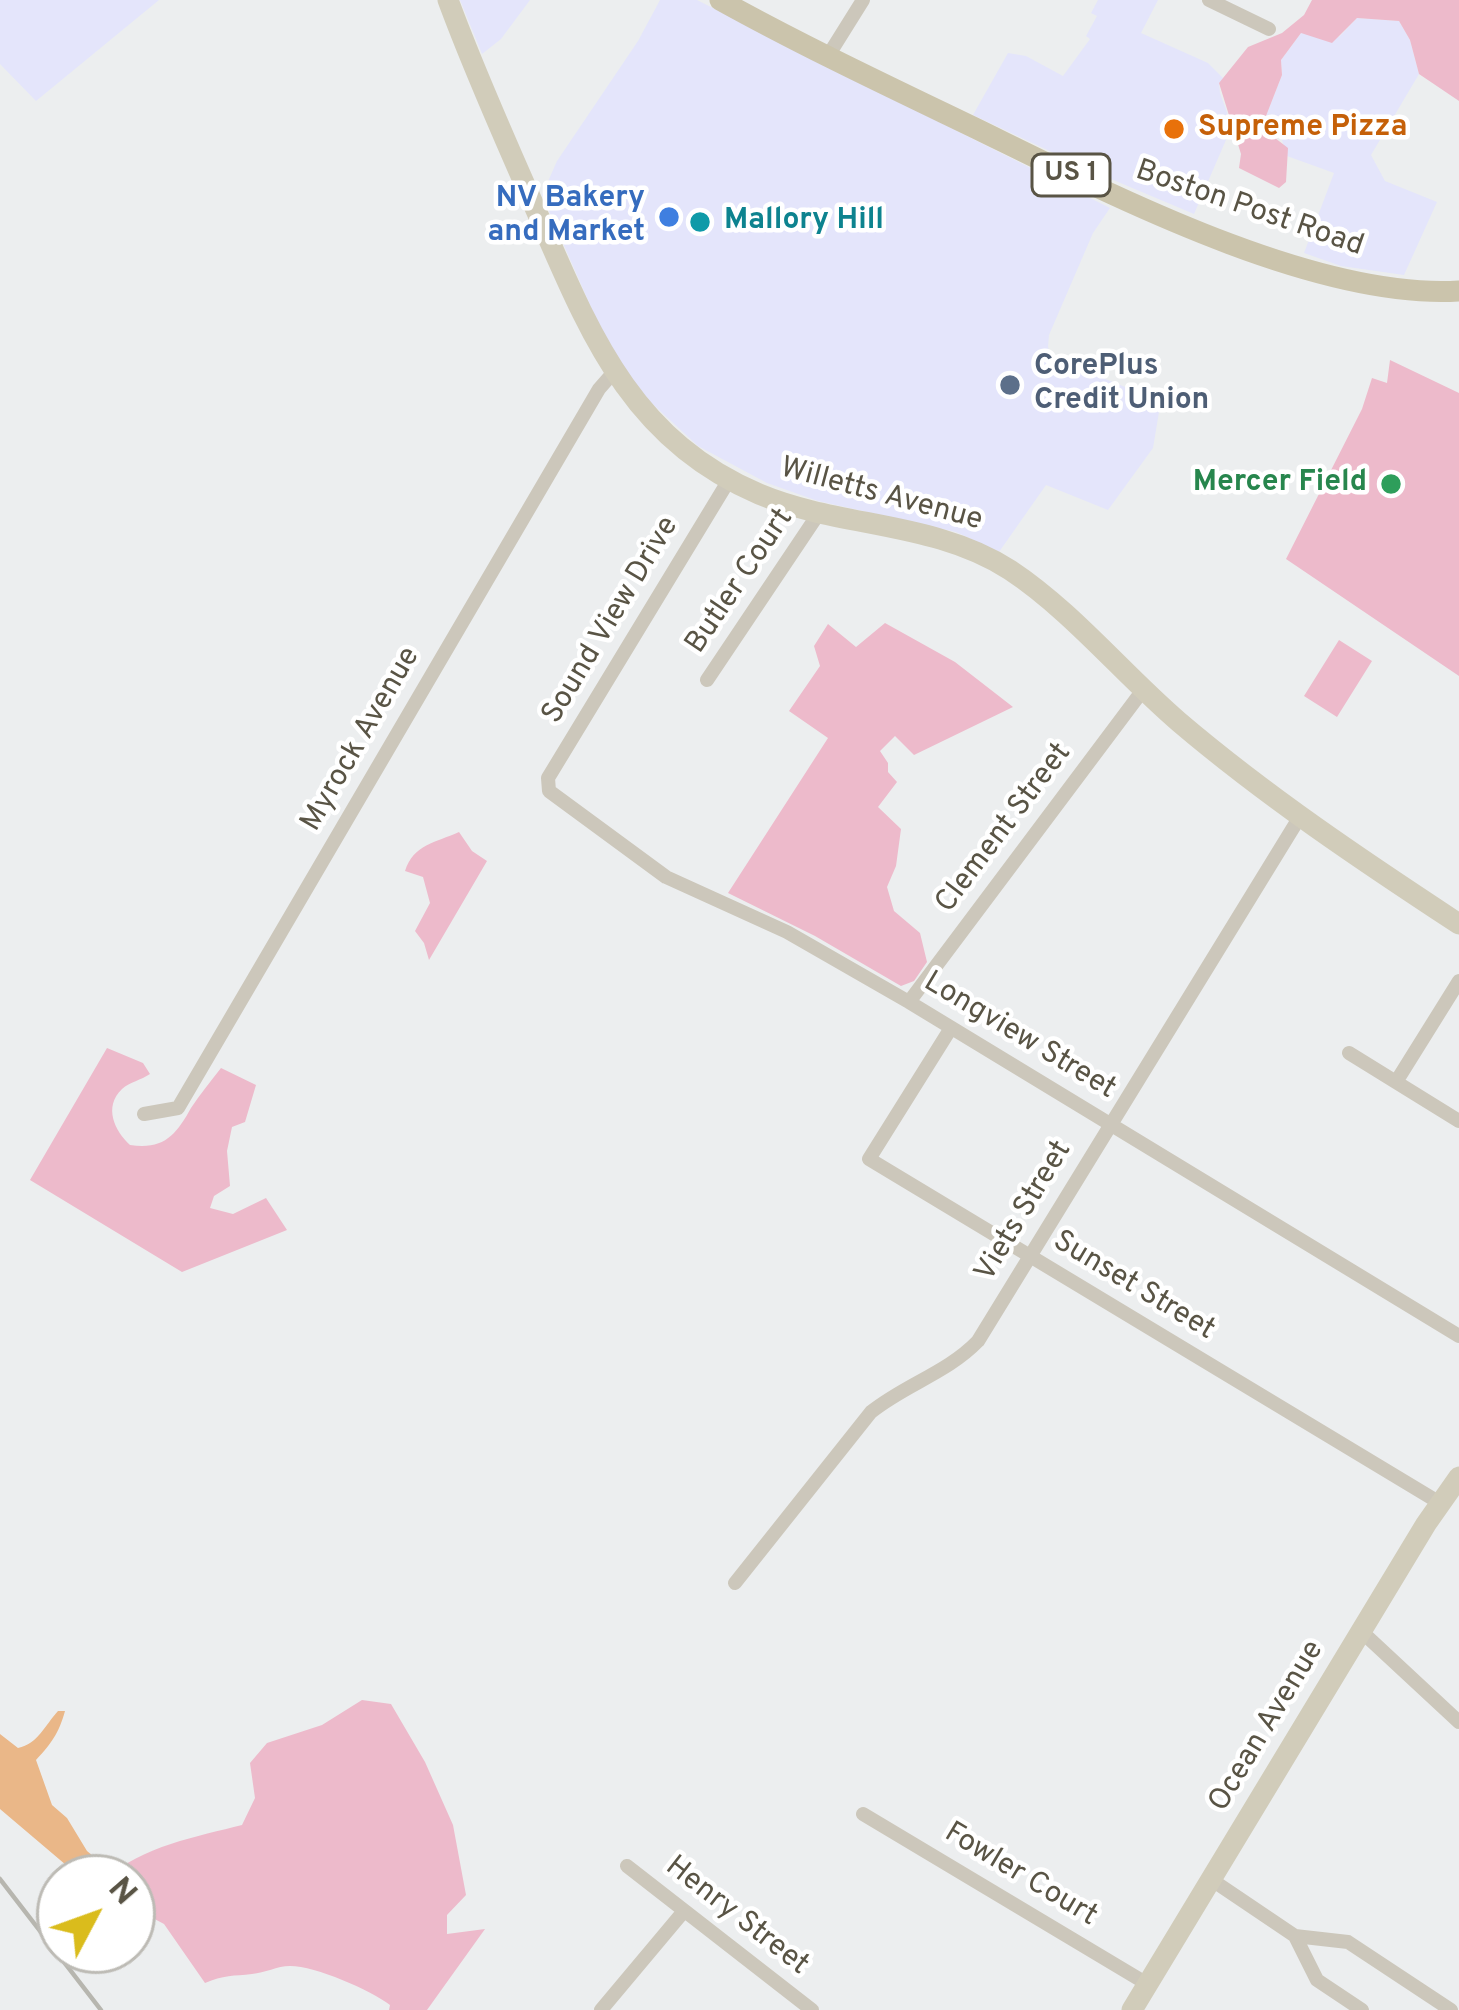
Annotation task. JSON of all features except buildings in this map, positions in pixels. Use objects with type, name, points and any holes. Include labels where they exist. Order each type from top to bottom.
[{"type":"main road","name":"Boston Post Road","points":[[724,1],[828,56],[1173,221],[1378,286],[1450,291]]},
{"type":"street","name":"Willetts Avenue","points":[[448,0],[593,338],[613,373],[667,435],[728,480],[819,513],[934,538],[988,557],[1047,598],[1228,763],[1459,924]]},
{"type":"street","points":[[828,56],[863,0]]},
{"type":"street","points":[[1209,0],[1269,28]]},
{"type":"street","name":"Myrock Avenue","points":[[144,1114],[178,1108],[598,389],[613,373]]},
{"type":"street","name":"Sound View Drive","points":[[549,791],[548,778],[728,480]]},
{"type":"street","name":"Butler Court","points":[[707,680],[819,513]]},
{"type":"street","name":"Clement Street","points":[[909,1001],[1143,689]]},
{"type":"street","name":"Longview Street","points":[[549,791],[666,877],[787,932],[909,1001],[1459,1336]]},
{"type":"street","name":"Viets Street","points":[[735,1583],[871,1412],[892,1395],[955,1364],[978,1341],[1301,815]]},
{"type":"street","points":[[1396,1082],[1459,981]]},
{"type":"street","name":"Sunset Street","points":[[951,1028],[869,1159],[1440,1503]]},
{"type":"street","points":[[1349,1053],[1459,1121]]},
{"type":"street","name":"Ocean Avenue","points":[[1132,2010],[1459,1478]]},
{"type":"street","points":[[1361,1631],[1459,1722]]},
{"type":"street","name":"Fowler Court","points":[[863,1814],[1149,1984]]},
{"type":"street","name":"Henry Street","points":[[627,1866],[812,2010]]},
{"type":"street","points":[[1212,1880],[1294,1936],[1348,1942],[1451,2010]]},
{"type":"street","points":[[601,2010],[684,1911]]},
{"type":"street","points":[[1294,1936],[1317,1980],[1361,2010]]},
{"type":"shaded area","points":[[0,0],[159,0],[36,101],[0,64]]},
{"type":"shaded area","points":[[460,0],[530,0],[501,39],[482,54]]},
{"type":"shaded area","points":[[660,0],[697,0],[1110,208],[1093,233],[1048,347],[1051,357],[1145,395],[1160,406],[1153,448],[1108,510],[1046,485],[999,552],[956,532],[818,501],[767,483],[698,446],[645,397],[619,364],[600,328],[542,195],[557,161]]},
{"type":"shaded area","points":[[1098,0],[1158,0],[1141,33],[1208,63],[1224,79],[1219,83],[1220,93],[1232,126],[1194,214],[973,115],[1008,53],[1026,56],[1063,76],[1090,39],[1086,36],[1097,16],[1091,13]]},
{"type":"shaded area","points":[[1312,0],[1459,0],[1459,101],[1419,74],[1399,21],[1357,18],[1332,43],[1301,33],[1281,60],[1282,75],[1266,116],[1266,131],[1288,148],[1286,182],[1279,188],[1239,168],[1241,154],[1219,83],[1248,47],[1282,33],[1304,15]]},
{"type":"shaded area","points":[[1357,18],[1399,21],[1419,74],[1371,155],[1385,181],[1437,202],[1404,275],[1341,266],[1304,253],[1334,173],[1287,156],[1282,140],[1266,131],[1266,116],[1282,75],[1281,60],[1301,33],[1339,37]]},
{"type":"shaded area","name":"Mercer Field","points":[[1390,360],[1459,393],[1459,676],[1286,559],[1362,409],[1372,378],[1387,383]]},
{"type":"shaded area","points":[[885,623],[955,662],[1013,707],[914,755],[895,736],[880,751],[897,782],[878,807],[901,829],[896,866],[887,887],[894,911],[920,933],[927,962],[914,981],[901,986],[728,893],[828,738],[789,711],[820,666],[814,646],[828,624],[856,647]]},
{"type":"shaded area","points":[[1339,640],[1372,661],[1337,717],[1304,696]]},
{"type":"shaded area","points":[[459,832],[472,851],[487,861],[429,960],[415,931],[430,903],[423,877],[405,871],[420,850]]},
{"type":"shaded area","points":[[107,1048],[143,1063],[150,1074],[122,1089],[113,1103],[116,1126],[130,1145],[168,1139],[221,1068],[256,1085],[245,1122],[232,1127],[227,1151],[230,1186],[214,1196],[210,1208],[233,1214],[266,1198],[287,1230],[182,1272],[30,1180]]},
{"type":"shaded area","points":[[362,1700],[391,1704],[425,1762],[453,1825],[466,1895],[447,1915],[447,1934],[485,1929],[427,2010],[389,2010],[390,2005],[356,1986],[301,1967],[285,1966],[205,1983],[164,1924],[156,1920],[156,1854],[146,1854],[242,1825],[255,1798],[250,1763],[267,1743],[322,1725]]},
{"type":"shaded area","points":[[58,1711],[65,1711],[36,1760],[52,1805],[67,1818],[91,1854],[53,1854],[0,1809],[0,1734],[18,1748],[36,1738]]},
{"type":"railway","points":[[0,1879],[101,2010]]},
{"type":"place","name":"Supreme Pizza","points":[[1174,129]]},
{"type":"place","name":"NV Bakery and Market","points":[[669,217]]},
{"type":"place","name":"Mallory Hill","points":[[700,222]]},
{"type":"place","name":"CorePlus Credit Union","points":[[1010,385]]},
{"type":"place","name":"Mercer Field","points":[[1391,484]]}]
